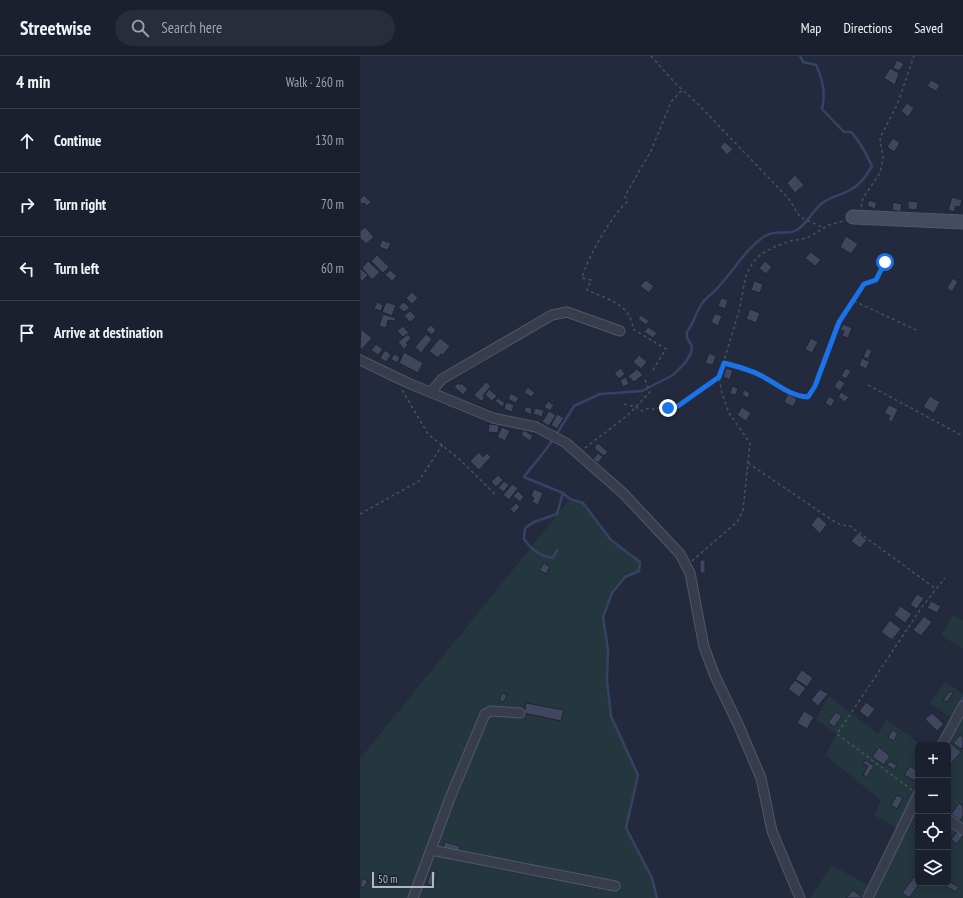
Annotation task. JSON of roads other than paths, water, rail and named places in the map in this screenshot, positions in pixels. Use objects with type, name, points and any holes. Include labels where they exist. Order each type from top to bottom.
[{"type":"street","points":[[853,217],[963,222]]},
{"type":"street","points":[[431,392],[442,379],[552,316],[568,312],[620,331]]},
{"type":"street","points":[[360,360],[396,377],[494,418],[536,427],[566,443],[624,494],[680,554],[688,565],[704,647],[715,676],[738,724],[761,778],[772,831],[800,898]]},
{"type":"street","points":[[944,742],[963,706]]},
{"type":"street","points":[[413,898],[450,798],[485,714],[491,711],[520,713]]},
{"type":"street","points":[[868,898],[915,801]]},
{"type":"street","points":[[951,821],[963,830]]},
{"type":"street","points":[[431,850],[615,886]]},
{"type":"waterway","points":[[556,435],[574,406],[600,394],[642,391],[673,375],[685,363],[691,353],[692,346],[687,338],[687,332],[701,306],[752,246],[769,234],[778,232],[792,232],[799,229],[806,223],[823,202],[857,186],[870,170],[872,166],[855,136],[851,132],[844,132],[822,109],[824,92],[822,81],[816,65],[803,62],[800,56]]},
{"type":"waterway","points":[[553,439],[524,477],[563,493],[557,514],[534,522],[525,528],[524,539],[533,549],[544,556],[553,558],[557,550]]},
{"type":"waterway","points":[[563,493],[570,499],[583,503],[611,540],[640,562],[639,571],[625,577],[612,593],[603,617],[608,650],[607,681],[611,716],[638,775],[626,828],[652,878],[657,898]]},
{"type":"waterway","points":[[959,705],[963,698]]},
{"type":"waterway","points":[[943,734],[955,712]]},
{"type":"waterway","points":[[905,812],[912,796]]}]
